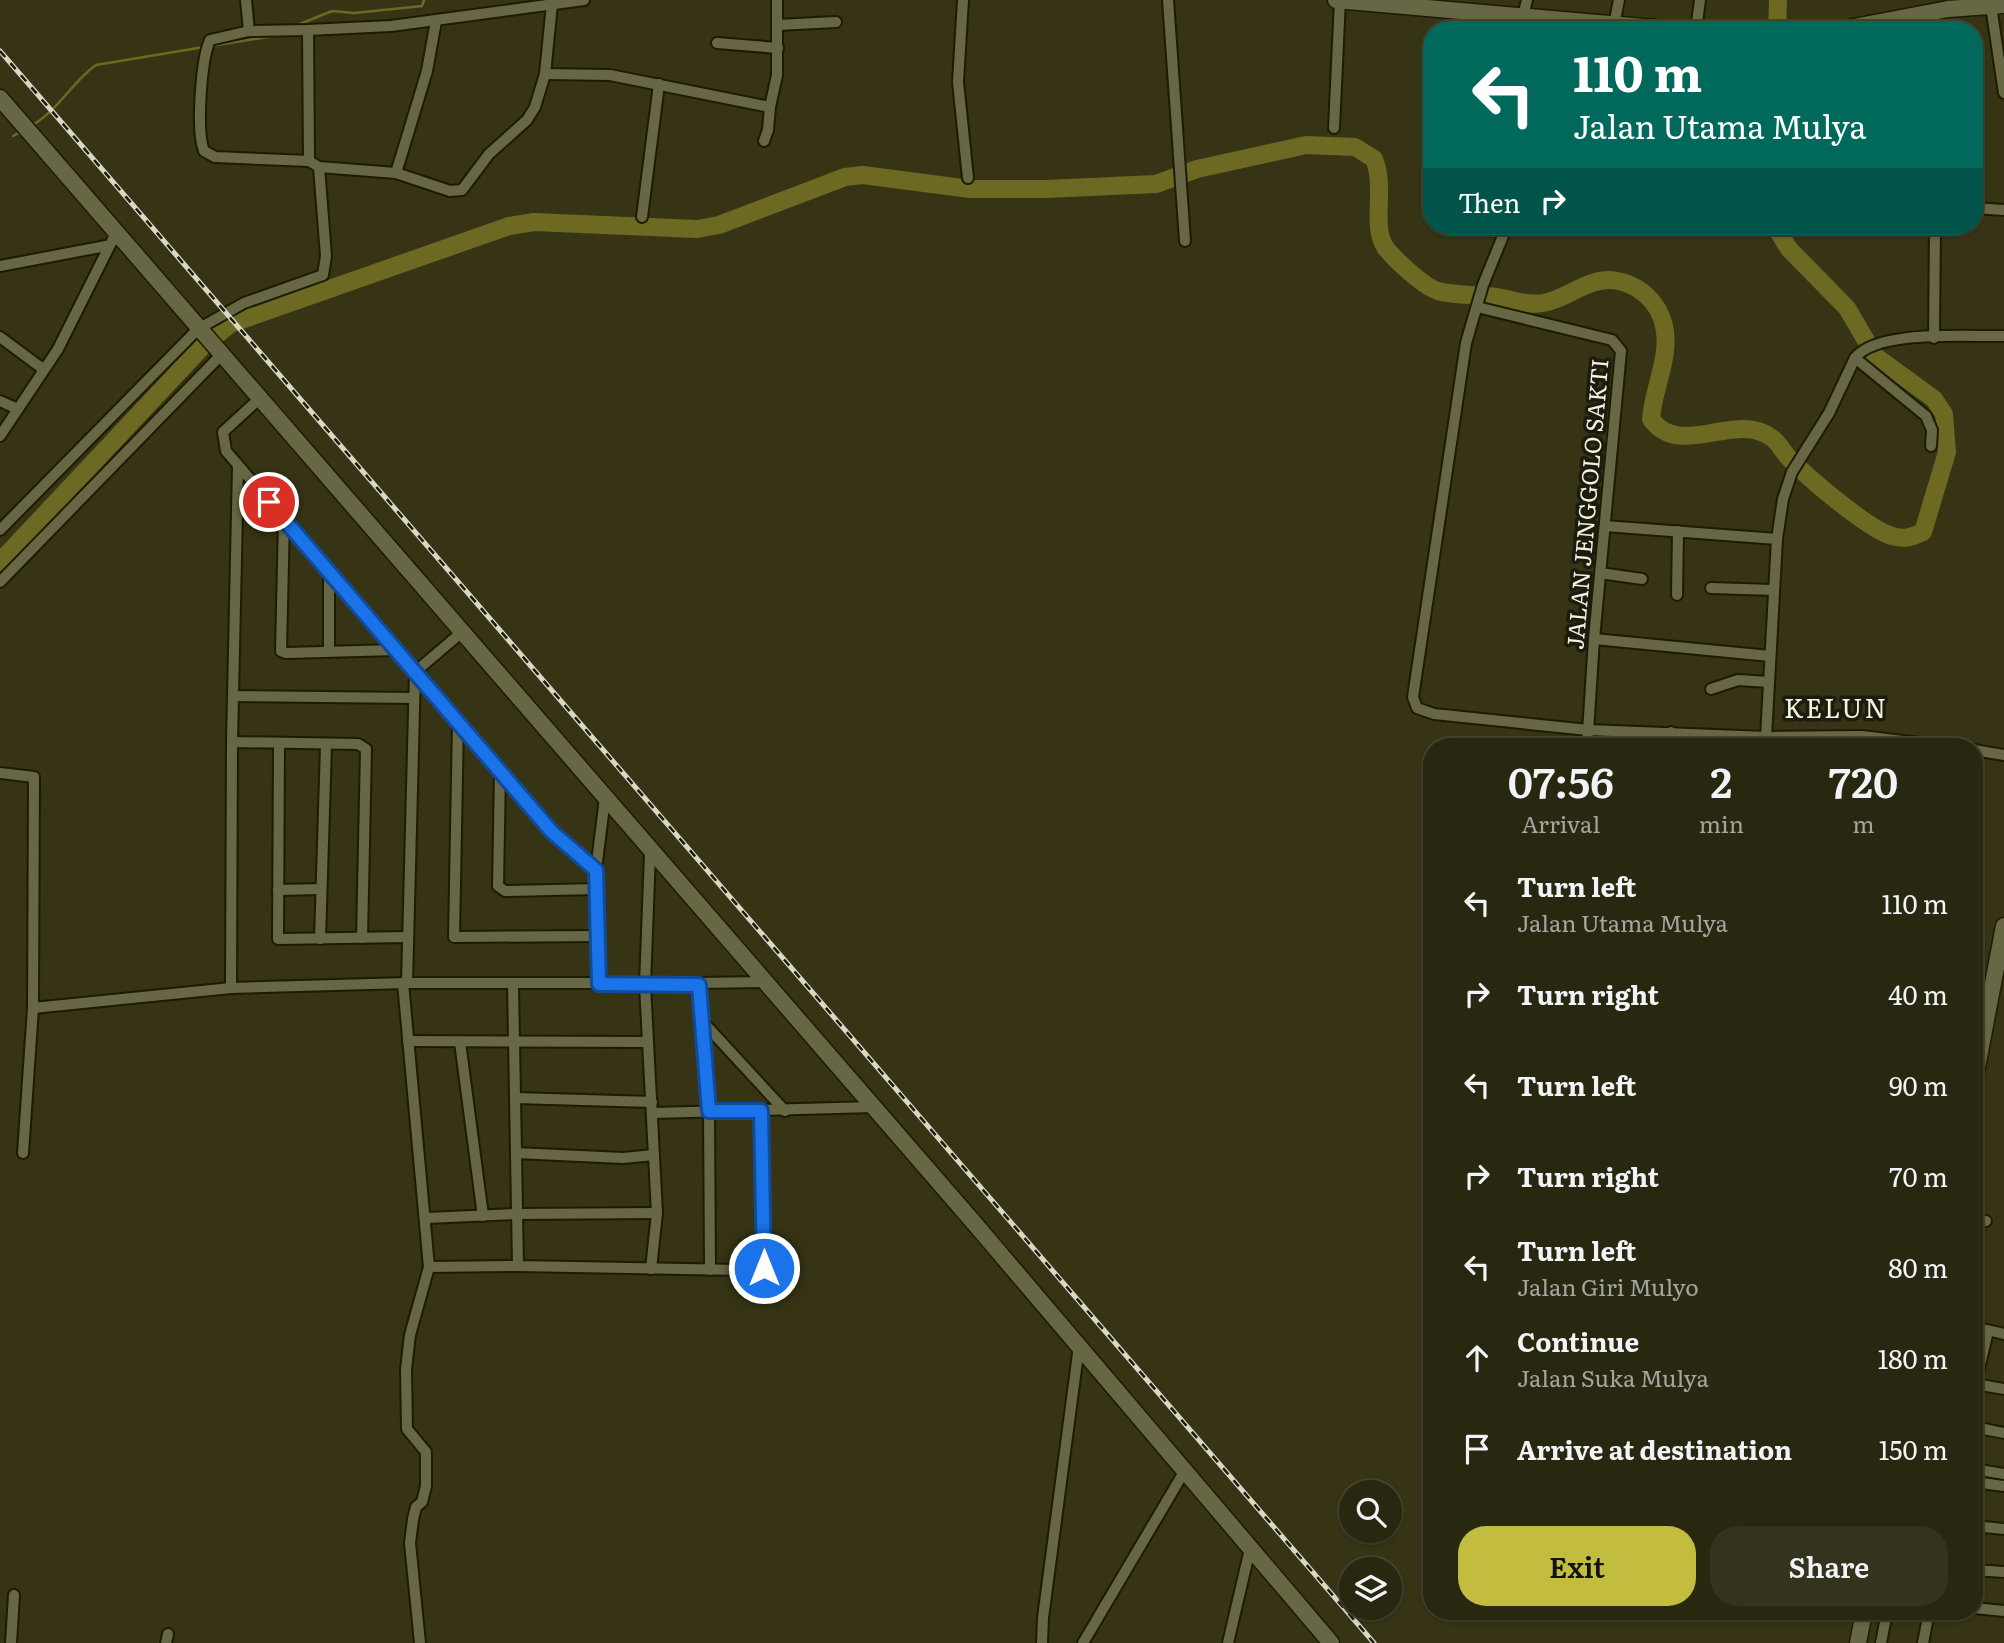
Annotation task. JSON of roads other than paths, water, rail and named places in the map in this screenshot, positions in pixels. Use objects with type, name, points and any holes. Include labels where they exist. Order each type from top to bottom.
[{"type":"main road","points":[[1338,0],[1525,8],[1569,21]]},
{"type":"main road","points":[[1883,21],[1997,6]]},
{"type":"main road","points":[[1,100],[117,231],[200,332],[260,398],[650,853],[874,1107],[1331,1643]]},
{"type":"main road","points":[[1983,1036],[2004,926]]},
{"type":"main road","points":[[1859,1641],[1863,1620]]},
{"type":"street","points":[[246,0],[249,31]]},
{"type":"street","points":[[552,4],[545,74],[530,116],[489,155],[462,190],[450,191],[396,173],[319,167],[309,161],[215,157],[204,152],[200,133],[207,47],[249,31],[308,30],[436,21],[552,4],[584,0]]},
{"type":"street","points":[[764,141],[768,130],[778,48],[777,0]]},
{"type":"street","points":[[962,0],[958,82],[968,178]]},
{"type":"street","points":[[1168,0],[1185,241]]},
{"type":"street","points":[[1334,128],[1338,0]]},
{"type":"street","points":[[1615,21],[1619,0]]},
{"type":"street","points":[[1697,21],[1700,0]]},
{"type":"street","points":[[1997,6],[2004,93]]},
{"type":"street","points":[[396,173],[427,71],[436,21]]},
{"type":"street","points":[[778,25],[836,22]]},
{"type":"street","points":[[308,30],[309,161]]},
{"type":"street","points":[[717,43],[778,48]]},
{"type":"street","points":[[545,74],[610,75],[770,107]]},
{"type":"street","points":[[642,217],[659,84]]},
{"type":"street","points":[[0,530],[200,332],[244,303],[323,275],[326,256],[319,167]]},
{"type":"street","points":[[1983,209],[2004,210]]},
{"type":"street","points":[[0,436],[58,349],[106,246],[117,231]]},
{"type":"street","points":[[1503,235],[1483,285],[1466,344],[1413,700],[1420,710],[1434,714],[1588,730],[1774,738]]},
{"type":"street","points":[[1934,338],[1936,235]]},
{"type":"street","points":[[0,266],[106,246]]},
{"type":"street","name":"JALAN JENGGOLO SAKTI","points":[[1478,306],[1612,340],[1620,346],[1588,738]]},
{"type":"street","points":[[1766,737],[1777,539],[1783,499],[1792,472],[1829,413],[1857,355],[1881,342],[2004,336]]},
{"type":"street","points":[[0,337],[43,369]]},
{"type":"street","points":[[0,582],[219,354]]},
{"type":"street","points":[[1857,355],[1926,416],[1932,430],[1931,446]]},
{"type":"street","points":[[260,398],[226,429],[221,437],[226,451],[564,845],[596,870]]},
{"type":"street","points":[[0,401],[18,409]]},
{"type":"street","points":[[231,988],[232,742],[238,466]]},
{"type":"street","points":[[284,519],[281,651],[396,650]]},
{"type":"street","points":[[1605,526],[1777,539]]},
{"type":"street","points":[[1677,595],[1678,531]]},
{"type":"street","points":[[329,572],[329,650]]},
{"type":"street","points":[[1600,573],[1642,579]]},
{"type":"street","points":[[1711,588],[1774,590]]},
{"type":"street","points":[[420,1643],[410,1543],[416,1507],[422,1502],[426,1486],[426,1452],[407,1429],[406,1369],[410,1335],[429,1267],[427,1218],[408,1041],[405,983],[415,672],[462,632]]},
{"type":"street","points":[[1594,639],[1770,656]]},
{"type":"street","points":[[1711,689],[1738,680],[1769,681]]},
{"type":"street","points":[[234,696],[414,698]]},
{"type":"street","points":[[458,722],[454,937],[598,936]]},
{"type":"street","points":[[1669,738],[1671,732]]},
{"type":"street","points":[[1849,738],[1886,738]]},
{"type":"street","points":[[232,742],[358,744],[366,749],[362,938]]},
{"type":"street","points":[[279,743],[279,941],[408,937]]},
{"type":"street","points":[[320,939],[326,744]]},
{"type":"street","points":[[1983,752],[2004,755]]},
{"type":"street","points":[[500,772],[498,886],[505,891],[597,889]]},
{"type":"street","points":[[0,773],[32,775],[34,778],[30,1006],[33,1008],[23,1153]]},
{"type":"street","points":[[599,984],[596,870],[605,798]]},
{"type":"street","points":[[650,853],[645,985],[657,1213],[651,1269]]},
{"type":"street","points":[[278,890],[321,889]]},
{"type":"street","points":[[33,1008],[231,988],[405,983],[645,985],[766,982]]},
{"type":"street","points":[[697,983],[704,1022],[709,1111],[710,1270]]},
{"type":"street","points":[[513,984],[518,1266]]},
{"type":"street","points":[[704,1022],[785,1111]]},
{"type":"street","points":[[408,1041],[648,1042]]},
{"type":"street","points":[[460,1042],[483,1216]]},
{"type":"street","points":[[515,1098],[709,1111],[874,1107]]},
{"type":"street","points":[[429,1267],[710,1270],[764,1268],[761,1111]]},
{"type":"street","points":[[516,1153],[623,1158],[654,1155]]},
{"type":"street","points":[[427,1218],[657,1213]]},
{"type":"street","points":[[1983,1330],[2004,1334]]},
{"type":"street","points":[[1983,1353],[1988,1331]]},
{"type":"street","points":[[1042,1643],[1079,1346]]},
{"type":"street","points":[[1983,1388],[2004,1389]]},
{"type":"street","points":[[1983,1429],[2004,1433]]},
{"type":"street","points":[[1983,1470],[2004,1474]]},
{"type":"street","points":[[1083,1643],[1184,1472]]},
{"type":"street","points":[[1983,1483],[2004,1486]]},
{"type":"street","points":[[1983,1527],[2004,1529]]},
{"type":"street","points":[[1228,1643],[1250,1549]]},
{"type":"street","points":[[1983,1571],[2004,1572]]},
{"type":"street","points":[[11,1643],[14,1595]]},
{"type":"street","points":[[1983,1609],[2004,1611]]},
{"type":"street","points":[[1859,1641],[1882,1643],[1886,1620]]},
{"type":"street","points":[[1923,1643],[1927,1620]]},
{"type":"waterway","points":[[295,26],[332,11],[354,13],[422,6],[424,0]]},
{"type":"waterway","points":[[1777,21],[1778,0]]},
{"type":"waterway","points":[[211,46],[280,35]]},
{"type":"waterway","points":[[31,126],[49,113],[96,65],[204,47]]},
{"type":"waterway","points":[[13,136],[22,131]]},
{"type":"waterway","points":[[0,562],[201,348],[230,324],[509,226],[534,222],[697,229],[719,225],[845,177],[863,175],[970,189],[1156,184],[1197,169],[1306,145],[1355,147],[1374,159],[1379,181],[1379,228],[1385,247],[1410,272],[1438,291],[1531,304],[1550,302],[1585,285],[1604,280],[1627,283],[1637,288],[1654,304],[1664,326],[1665,349],[1651,419],[1663,430],[1677,435],[1693,436],[1726,430],[1758,431],[1772,438],[1810,478],[1868,524],[1896,537],[1908,537],[1923,532],[1947,452],[1944,414],[1934,399],[1875,356],[1847,308],[1789,249],[1780,235]]},
{"type":"railway","points":[[0,51],[1374,1643]]},
{"type":"district","name":"KELUN","points":[[1836,706]]}]
